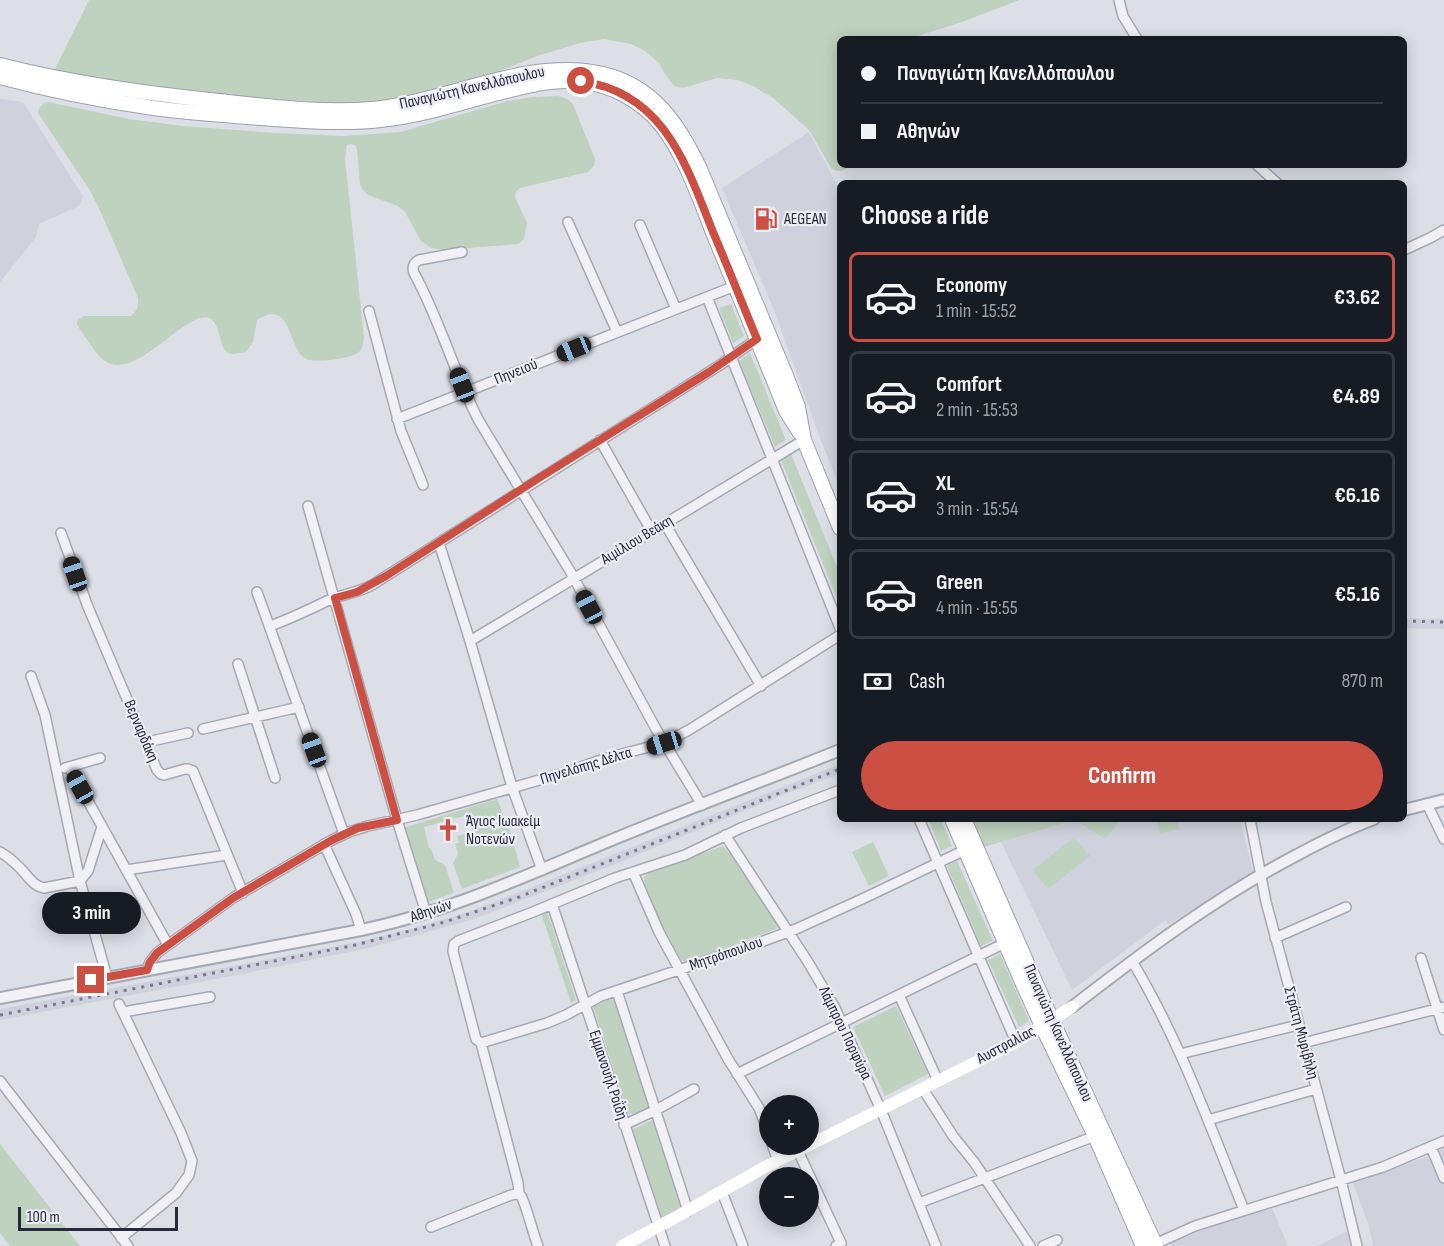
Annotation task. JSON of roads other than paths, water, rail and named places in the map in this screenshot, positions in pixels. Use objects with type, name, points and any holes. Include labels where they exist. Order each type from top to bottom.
[{"type":"main road","name":"Παναγιώτη Κανελλόπουλου","points":[[0,65],[131,91],[249,104],[333,110],[399,106],[491,82],[545,71],[572,69],[609,76],[626,82],[642,91],[658,105],[677,126],[691,150],[787,378],[798,407],[804,440]]},
{"type":"main road","name":"Παναγιώτη Κανελλόπουλου","points":[[0,76],[102,100],[148,107],[284,120],[334,122],[402,117],[548,82],[573,81],[598,85],[622,94],[654,118],[678,151],[788,415],[804,440]]},
{"type":"main road","points":[[804,440],[837,521]]},
{"type":"main road","name":"Παναγιώτη Κανελλόπουλου","points":[[953,822],[1005,943],[1047,1023],[1151,1245]]},
{"type":"main road","name":"Παναγιώτη Κανελλόπουλου","points":[[965,822],[1095,1136],[1151,1245]]},
{"type":"main road","name":"Αυστραλίας","points":[[819,1141],[1016,1042],[1072,1007]]},
{"type":"main road","name":"Αυστραλίας","points":[[622,1246],[790,1155]]},
{"type":"street","points":[[1119,0],[1119,7],[1135,36]]},
{"type":"street","points":[[1260,168],[1274,180]]},
{"type":"street","points":[[568,222],[617,332]]},
{"type":"street","points":[[640,225],[676,309]]},
{"type":"street","points":[[1407,249],[1444,230]]},
{"type":"street","points":[[462,252],[419,260],[415,262],[413,268],[465,392],[488,436],[574,579],[664,743],[702,805]]},
{"type":"street","name":"Πηνειού","points":[[397,419],[735,286]]},
{"type":"street","points":[[707,297],[837,621]]},
{"type":"street","points":[[369,311],[397,419],[423,484]]},
{"type":"street","points":[[270,626],[291,619],[335,598],[366,588],[731,358],[757,339]]},
{"type":"street","points":[[600,440],[652,532]]},
{"type":"street","name":"Αιμίλιου Βεάκη","points":[[470,641],[804,440]]},
{"type":"street","points":[[308,506],[397,820],[426,913]]},
{"type":"street","points":[[665,524],[761,686]]},
{"type":"street","name":"Βερναρδάκη","points":[[61,532],[88,607],[158,770],[162,774],[188,769],[193,771],[243,893]]},
{"type":"street","points":[[439,543],[512,788],[542,870]]},
{"type":"street","points":[[257,592],[344,834]]},
{"type":"street","name":"Πηνελόπης Δέλτα","points":[[147,970],[153,957],[218,909],[344,834],[664,743],[761,686],[837,637]]},
{"type":"street","points":[[238,664],[275,778]]},
{"type":"street","points":[[31,676],[43,709],[80,881],[107,977]]},
{"type":"street","points":[[203,729],[299,707]]},
{"type":"street","points":[[147,742],[188,733]]},
{"type":"street","name":"Αθηνών","points":[[0,998],[398,922],[542,870],[837,751]]},
{"type":"street","points":[[57,770],[100,758]]},
{"type":"street","points":[[69,767],[168,945]]},
{"type":"street","points":[[538,1246],[519,1194],[481,1043],[476,1039],[455,959],[454,944],[633,872],[685,855],[751,824],[837,791]]},
{"type":"street","points":[[1407,809],[1444,800]]},
{"type":"street","points":[[1427,804],[1444,840]]},
{"type":"street","points":[[920,822],[1016,1042]]},
{"type":"street","name":"Στράτη Μυριβήλη","points":[[1251,822],[1275,938],[1357,1246]]},
{"type":"street","name":"Αυστραλίας","points":[[1072,1007],[1205,909],[1261,874],[1336,835],[1367,822]]},
{"type":"street","points":[[0,852],[39,887],[80,881],[88,871],[102,827]]},
{"type":"street","name":"Λάμπρου Πορφύρα","points":[[726,835],[826,991],[842,1022],[881,1110],[936,1246]]},
{"type":"street","points":[[324,844],[361,930]]},
{"type":"street","name":"Μητρόπουλου","points":[[481,1043],[547,1023],[601,996],[788,932],[965,850]]},
{"type":"street","points":[[126,870],[227,855]]},
{"type":"street","points":[[633,872],[656,926],[710,1028],[759,1108]]},
{"type":"street","name":"Εμμανουήλ Ροΐδη","points":[[552,904],[665,1246]]},
{"type":"street","points":[[1275,938],[1346,907]]},
{"type":"street","points":[[737,1074],[1005,943]]},
{"type":"street","points":[[1421,958],[1441,1008],[1444,1030]]},
{"type":"street","points":[[1132,961],[1180,1054],[1244,1210]]},
{"type":"street","points":[[617,991],[688,1211]]},
{"type":"street","points":[[899,995],[938,1081]]},
{"type":"street","points":[[122,1238],[181,1188],[192,1166],[190,1154],[121,1008],[210,997]]},
{"type":"street","points":[[1303,1043],[1441,1008]]},
{"type":"street","points":[[1180,1054],[1298,1025]]},
{"type":"street","points":[[0,1081],[128,1246]]},
{"type":"street","points":[[624,1125],[694,1089]]},
{"type":"street","points":[[923,1089],[1030,1246]]},
{"type":"street","points":[[1208,1120],[1316,1089]]},
{"type":"street","points":[[919,1203],[1095,1136]]},
{"type":"street","points":[[1151,1245],[1195,1226],[1389,1165],[1444,1142]]},
{"type":"street","points":[[1431,1147],[1444,1178]]},
{"type":"street","points":[[776,1155],[778,1161]]},
{"type":"street","points":[[800,1155],[838,1245]]},
{"type":"street","points":[[722,1192],[743,1246]]},
{"type":"street","points":[[432,1227],[511,1195],[519,1194]]},
{"type":"street","points":[[1043,1246],[1057,1240]]},
{"type":"railway","points":[[1407,621],[1444,622]]},
{"type":"railway","points":[[0,1015],[351,946],[445,922],[519,897],[837,770]]},
{"type":"place","name":"AEGEAN","points":[[766,219]]},
{"type":"place","name":"Άγιος Ιωακείμ Νοτενών","points":[[448,830]]}]
